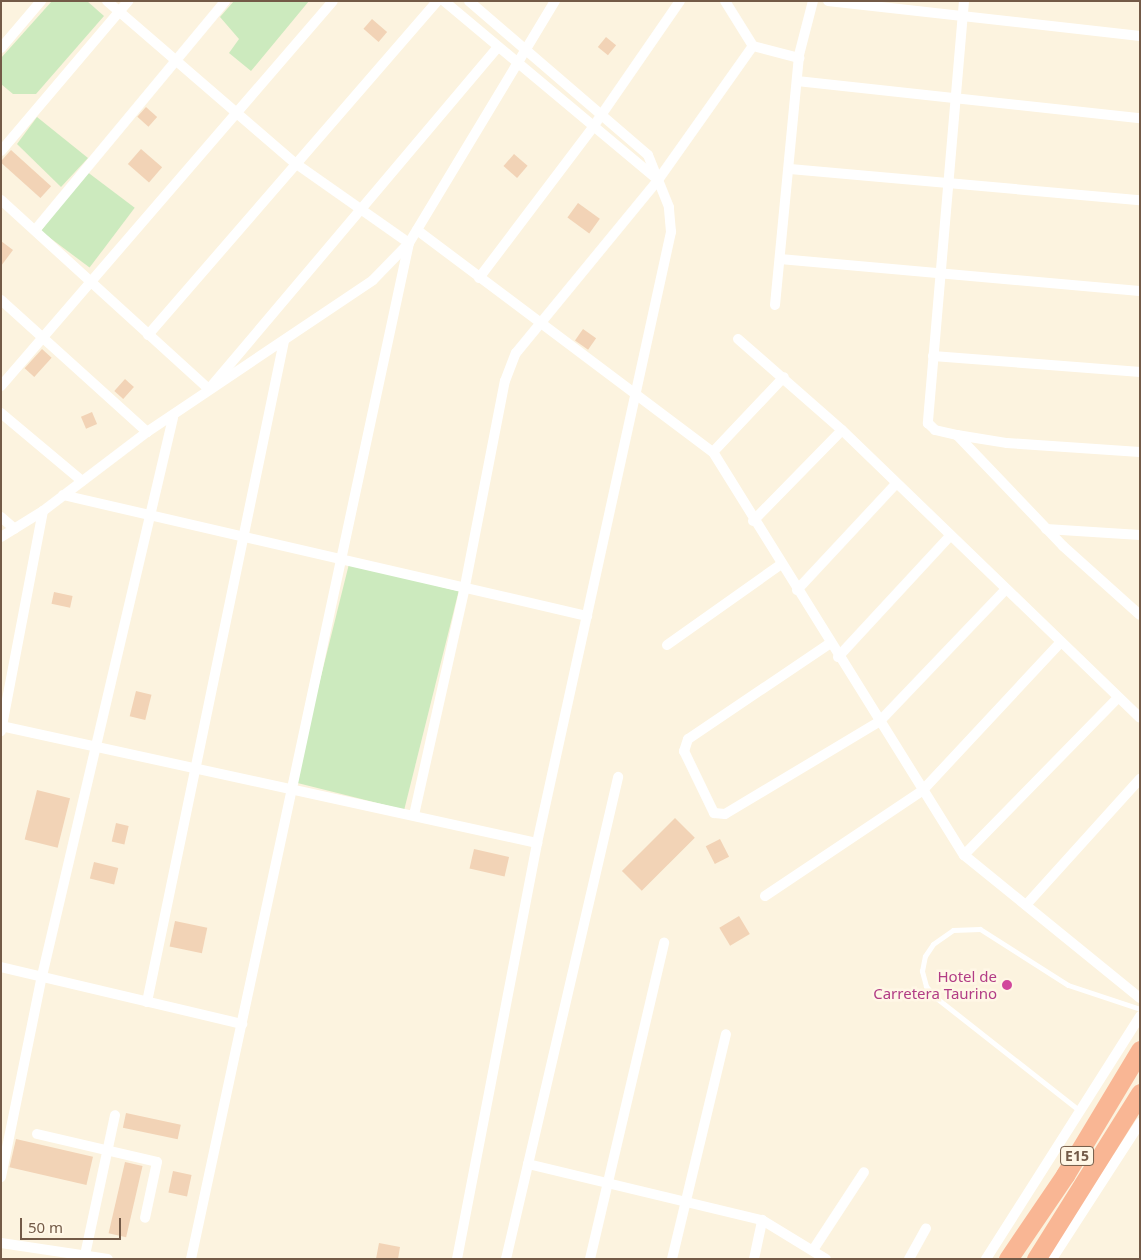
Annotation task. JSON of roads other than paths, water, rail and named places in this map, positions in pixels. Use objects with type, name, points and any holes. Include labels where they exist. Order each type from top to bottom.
[{"type":"highway","name":"E15","points":[[1008,1259],[1065,1175],[1140,1050]]},
{"type":"highway","name":"E15","points":[[1036,1259],[1140,1092]]},
{"type":"street","points":[[1,48],[41,1]]},
{"type":"street","points":[[107,1],[295,163],[360,211],[409,243]]},
{"type":"street","points":[[1,151],[128,1]]},
{"type":"street","points":[[36,229],[224,1]]},
{"type":"street","points":[[1,386],[46,337],[91,278],[238,113],[333,1]]},
{"type":"street","points":[[148,335],[437,1]]},
{"type":"street","points":[[444,1],[658,180]]},
{"type":"street","points":[[457,1259],[537,843],[671,232],[669,207],[648,155],[469,1]]},
{"type":"street","points":[[1,537],[43,511],[147,432],[173,418],[210,389],[373,280],[409,243],[523,48],[555,1]]},
{"type":"street","points":[[479,278],[602,115],[680,1]]},
{"type":"street","points":[[725,1],[753,46],[799,58]]},
{"type":"street","points":[[774,305],[790,169],[799,58],[813,1]]},
{"type":"street","points":[[828,1],[1140,36]]},
{"type":"street","points":[[964,1],[950,185],[928,423],[936,430],[957,436],[1140,452]]},
{"type":"street","points":[[414,816],[466,586],[505,381],[516,353],[658,180],[753,46]]},
{"type":"street","points":[[210,389],[498,48]]},
{"type":"street","points":[[797,81],[1140,118]]},
{"type":"street","points":[[790,169],[950,185],[1140,200]]},
{"type":"street","points":[[1,200],[91,278],[148,335],[210,389]]},
{"type":"street","points":[[417,230],[539,324],[713,452],[829,644],[964,855],[1140,998]]},
{"type":"street","points":[[191,1259],[343,558],[409,243]]},
{"type":"street","points":[[780,259],[1140,291]]},
{"type":"street","points":[[1,300],[46,337],[147,432]]},
{"type":"street","points":[[738,339],[784,377],[842,430],[1060,643],[1140,718]]},
{"type":"street","points":[[147,1002],[198,770],[284,341]]},
{"type":"street","points":[[933,356],[1140,372]]},
{"type":"street","points":[[713,452],[784,377]]},
{"type":"street","points":[[1,413],[82,481]]},
{"type":"street","points":[[1,1177],[42,976],[98,748],[173,418]]},
{"type":"street","points":[[753,520],[842,430]]},
{"type":"street","points":[[957,436],[1046,529],[1140,615]]},
{"type":"street","points":[[797,590],[896,484]]},
{"type":"street","points":[[63,495],[466,586],[587,616]]},
{"type":"street","points":[[43,511],[2,728],[292,792],[537,843]]},
{"type":"street","points":[[1,517],[15,529]]},
{"type":"street","points":[[1046,529],[1140,534]]},
{"type":"street","points":[[838,656],[950,536]]},
{"type":"street","points":[[666,645],[780,565]]},
{"type":"street","points":[[829,644],[688,738],[684,751],[714,813],[725,814],[879,722],[1006,589]]},
{"type":"street","points":[[765,896],[922,791],[1060,643]]},
{"type":"street","points":[[964,855],[1118,698]]},
{"type":"street","points":[[506,1259],[618,777]]},
{"type":"street","points":[[1026,906],[1140,779]]},
{"type":"street","points":[[590,1259],[664,943]]},
{"type":"street","points":[[1,967],[242,1024]]},
{"type":"street","points":[[988,1258],[1140,1016]]},
{"type":"street","points":[[672,1259],[684,1199],[726,1034]]},
{"type":"street","points":[[85,1255],[115,1115]]},
{"type":"street","points":[[1052,1259],[1140,1123]]},
{"type":"street","points":[[37,1134],[109,1149],[157,1162],[144,1218]]},
{"type":"street","points":[[528,1164],[684,1199],[762,1220],[826,1259]]},
{"type":"street","points":[[813,1250],[864,1172]]},
{"type":"street","points":[[754,1259],[762,1220]]},
{"type":"street","points":[[908,1259],[926,1228]]},
{"type":"street","points":[[1,1243],[108,1259]]},
{"type":"lane","points":[[1080,1110],[934,996],[926,986],[922,971],[926,956],[933,944],[953,930],[980,928],[1068,985],[1140,1010]]},
{"type":"place","name":"Hotel de Carretera Taurino","points":[[1007,985]]}]
